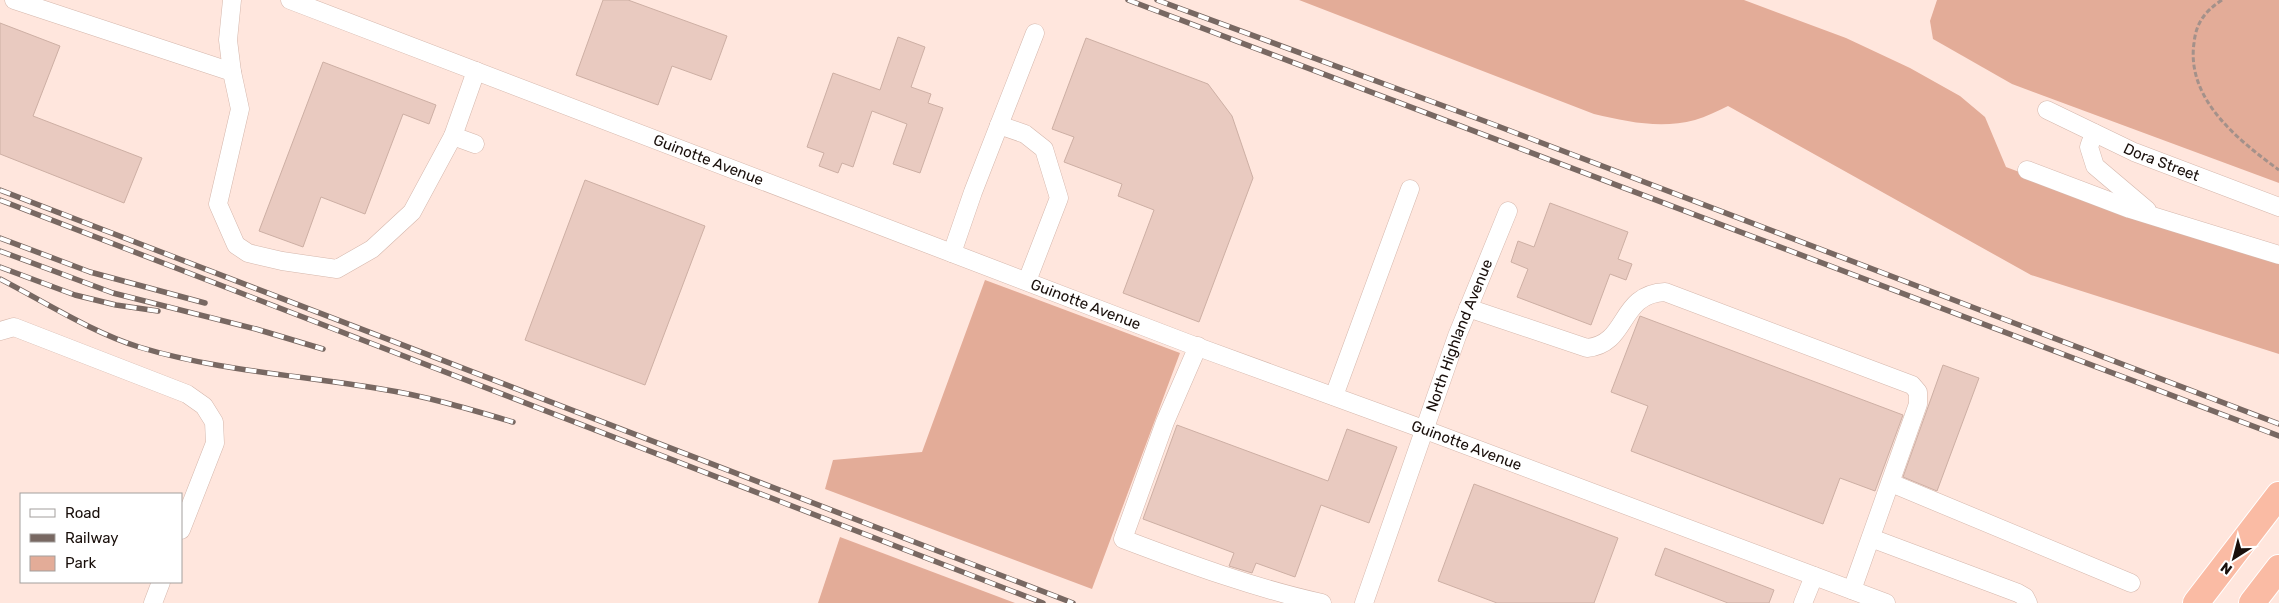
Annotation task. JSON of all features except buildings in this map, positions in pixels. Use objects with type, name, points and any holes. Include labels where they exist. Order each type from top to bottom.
[{"type":"highway","points":[[2196,603],[2279,495]]},
{"type":"highway","points":[[2252,603],[2279,568]]},
{"type":"street","points":[[14,0],[232,72]]},
{"type":"street","points":[[232,0],[228,40],[232,72],[240,109],[218,204],[236,245],[248,253],[282,261],[337,269],[372,249],[412,212],[453,136],[476,70]]},
{"type":"street","name":"Guinotte Avenue","points":[[290,0],[1027,282],[1886,603]]},
{"type":"street","points":[[952,253],[973,192],[1035,33]]},
{"type":"street","name":"Dora Street","points":[[2047,110],[2134,152],[2279,206]]},
{"type":"street","points":[[999,125],[1025,134],[1044,149],[1059,198],[1027,282]]},
{"type":"street","points":[[2094,134],[2089,147],[2095,166],[2154,216]]},
{"type":"street","points":[[453,136],[475,144]]},
{"type":"street","points":[[2027,170],[2154,216],[2279,255]]},
{"type":"street","points":[[1334,396],[1410,189]]},
{"type":"street","name":"North Highland Avenue","points":[[1364,603],[1423,429],[1468,308],[1508,210]]},
{"type":"street","points":[[1468,308],[1587,348],[1599,347],[1611,338],[1630,308],[1640,298],[1652,293],[1665,292],[1912,385],[1918,392],[1918,404],[1852,590]]},
{"type":"street","points":[[0,331],[14,327],[187,394],[204,406],[214,422],[215,443],[182,527]]},
{"type":"street","points":[[1198,346],[1165,422],[1123,539],[1214,573],[1278,593],[1322,603]]},
{"type":"street","points":[[1891,483],[2131,583]]},
{"type":"street","points":[[1872,538],[2018,593],[2025,597],[2028,603]]},
{"type":"street","points":[[1802,603],[1814,576]]},
{"type":"street","points":[[153,603],[161,583]]},
{"type":"path","points":[[2222,0],[2200,19],[2195,35],[2192,57],[2194,74],[2204,98],[2225,123],[2243,142],[2279,170]]},
{"type":"green space","points":[[1299,0],[1744,0],[1846,38],[1910,68],[1960,96],[1985,117],[2006,167],[2122,210],[2279,263],[2279,354],[2031,275],[1728,106],[1699,119],[1670,124],[1632,122],[1594,114]]},
{"type":"green space","points":[[1937,0],[2279,0],[2279,183],[2012,84],[1933,39],[1930,21]]},
{"type":"green space","points":[[985,280],[1180,353],[1092,589],[825,489],[833,460],[922,452]]},
{"type":"green space","points":[[840,537],[1015,603],[818,603]]},
{"type":"railway","points":[[1128,0],[2279,436]]},
{"type":"railway","points":[[1157,0],[1487,122],[2279,424]]},
{"type":"railway","points":[[0,190],[1073,603]]},
{"type":"railway","points":[[0,200],[1043,603]]},
{"type":"railway","points":[[0,238],[90,272],[205,303]]},
{"type":"railway","points":[[0,251],[113,293],[256,329],[323,349]]},
{"type":"railway","points":[[0,267],[75,295],[116,305],[158,311]]},
{"type":"railway","points":[[0,279],[86,325],[139,347],[199,362],[414,395],[513,422]]}]
